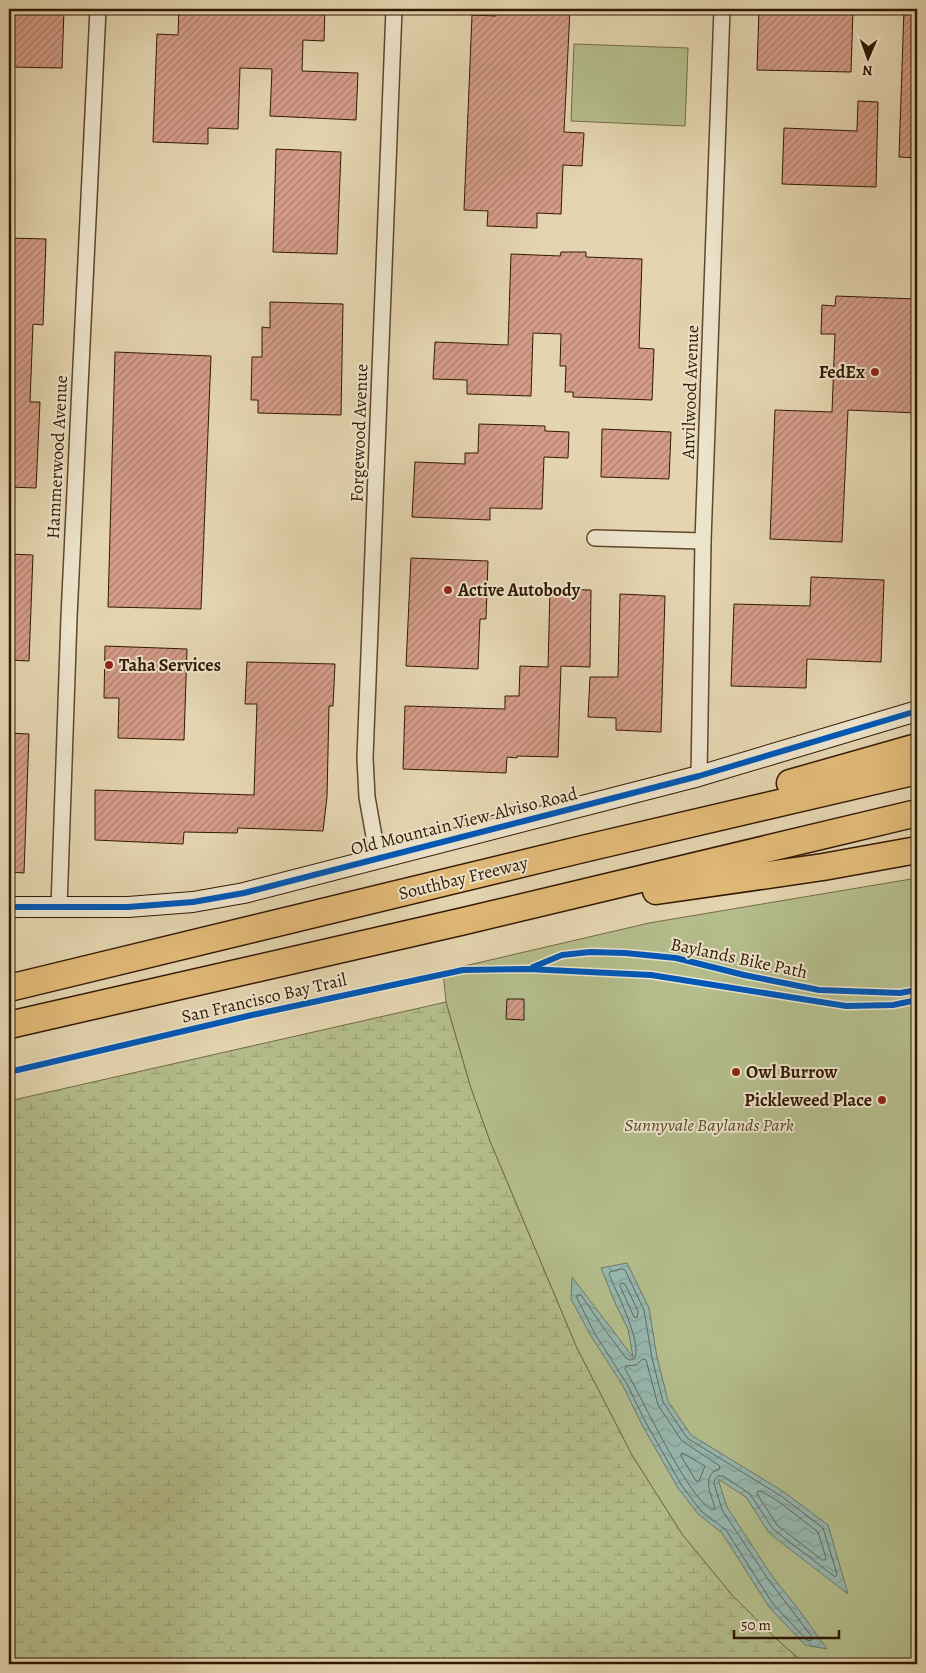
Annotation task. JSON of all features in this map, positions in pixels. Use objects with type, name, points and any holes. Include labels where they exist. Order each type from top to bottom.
[{"type":"highway","points":[[586,848],[754,794],[917,747]]},
{"type":"highway","name":"Southbay Freeway","points":[[9,988],[586,848],[917,771]]},
{"type":"highway","points":[[9,1025],[460,922],[917,813]]},
{"type":"highway","points":[[460,922],[823,867],[917,850]]},
{"type":"street","name":"Hammerwood Avenue","points":[[59,908],[69,617],[98,9]]},
{"type":"street","name":"Forgewood Avenue","points":[[378,858],[368,797],[365,758],[394,9]]},
{"type":"street","name":"Anvilwood Avenue","points":[[699,776],[703,541],[722,9]]},
{"type":"street","points":[[595,538],[703,541]]},
{"type":"street","name":"Old Mountain View-Alviso Road","points":[[9,907],[128,907],[193,902],[244,892],[699,776],[917,711]]},
{"type":"green space","points":[[574,44],[688,48],[685,126],[571,121]]},
{"type":"green space","name":"Sunnyvale Baylands Park","points":[[917,878],[917,1664],[805,1664],[772,1635],[732,1595],[682,1534],[632,1455],[577,1348],[490,1141],[471,1088],[446,1002],[443,971],[649,923]]},
{"type":"green space","points":[[446,1002],[471,1088],[490,1141],[577,1348],[632,1455],[682,1534],[732,1595],[772,1635],[805,1664],[9,1664],[9,1101]]},
{"type":"water","points":[[627,1263],[649,1308],[657,1357],[668,1401],[691,1435],[784,1492],[828,1525],[848,1594],[769,1533],[746,1497],[718,1479],[727,1507],[772,1576],[827,1649],[805,1645],[769,1607],[722,1533],[698,1514],[678,1488],[642,1425],[623,1386],[591,1336],[571,1299],[572,1277],[633,1357],[628,1329],[601,1268]]},
{"type":"building","points":[[9,9],[64,9],[62,68],[9,67]]},
{"type":"building","points":[[179,9],[325,9],[324,41],[303,40],[302,71],[358,73],[356,120],[270,116],[272,69],[240,68],[238,129],[208,128],[208,144],[153,142],[157,34],[178,35]]},
{"type":"building","points":[[497,9],[570,9],[564,132],[584,133],[582,166],[563,165],[561,214],[537,213],[537,228],[487,226],[488,211],[464,210],[472,15],[496,16]]},
{"type":"building","points":[[759,9],[853,9],[851,72],[757,70]]},
{"type":"building","points":[[904,9],[917,9],[917,158],[899,157]]},
{"type":"building","points":[[858,101],[878,102],[876,187],[782,184],[784,128],[857,131]]},
{"type":"building","points":[[276,149],[341,152],[337,254],[273,252]]},
{"type":"building","points":[[9,238],[46,239],[43,325],[33,324],[30,402],[40,402],[36,488],[9,487]]},
{"type":"building","points":[[561,252],[586,252],[586,257],[642,259],[639,348],[654,349],[652,400],[573,397],[573,392],[565,392],[566,366],[560,366],[561,334],[533,333],[531,396],[467,394],[467,380],[433,379],[435,342],[508,345],[511,254],[560,256]]},
{"type":"building","points":[[836,296],[917,299],[917,413],[848,410],[842,542],[770,539],[775,410],[832,412],[835,334],[821,334],[822,305],[835,306]]},
{"type":"building","points":[[270,302],[343,304],[341,415],[258,413],[258,400],[251,400],[252,357],[262,357],[262,327],[270,328]]},
{"type":"building","points":[[115,352],[211,356],[201,609],[108,607]]},
{"type":"building","points":[[479,424],[545,426],[545,431],[569,432],[568,458],[544,457],[542,509],[490,508],[490,520],[412,517],[415,462],[465,464],[465,453],[478,453]]},
{"type":"building","points":[[602,429],[671,432],[669,479],[601,477]]},
{"type":"building","points":[[9,554],[33,555],[29,661],[9,660]]},
{"type":"building","points":[[411,558],[488,561],[486,619],[480,619],[478,669],[406,666]]},
{"type":"building","points":[[811,577],[884,580],[881,662],[807,659],[806,688],[731,686],[734,604],[810,606]]},
{"type":"building","points":[[550,589],[591,590],[590,667],[561,666],[558,757],[507,757],[506,773],[403,769],[405,706],[505,709],[505,696],[519,696],[520,666],[548,667]]},
{"type":"building","points":[[620,594],[665,596],[661,732],[616,730],[616,718],[588,717],[590,677],[618,677]]},
{"type":"building","points":[[105,646],[187,649],[184,740],[118,738],[119,698],[104,698]]},
{"type":"building","points":[[247,662],[335,664],[333,706],[329,706],[327,797],[323,831],[238,828],[237,833],[184,832],[183,844],[95,840],[95,790],[254,795],[257,704],[245,704]]},
{"type":"building","points":[[9,733],[29,734],[24,873],[9,872]]},
{"type":"building","points":[[507,999],[524,999],[524,1020],[506,1019]]},
{"type":"cycle path","points":[[9,907],[128,907],[193,902],[244,893],[699,776],[917,711]]},
{"type":"cycle path","name":"Baylands Bike Path","points":[[533,967],[562,955],[590,952],[625,953],[676,958],[744,975],[819,990],[900,993],[917,990]]},
{"type":"cycle path","name":"San Francisco Bay Trail","points":[[9,1072],[252,1015],[463,970],[528,969],[651,975],[846,1006],[893,1005],[917,1000]]},
{"type":"place","name":"FedEx","points":[[875,372]]},
{"type":"place","name":"Active Autobody","points":[[448,590]]},
{"type":"place","name":"Taha Services","points":[[109,665]]},
{"type":"place","name":"Owl Burrow","points":[[736,1072]]},
{"type":"place","name":"Pickleweed Place","points":[[882,1100]]}]
